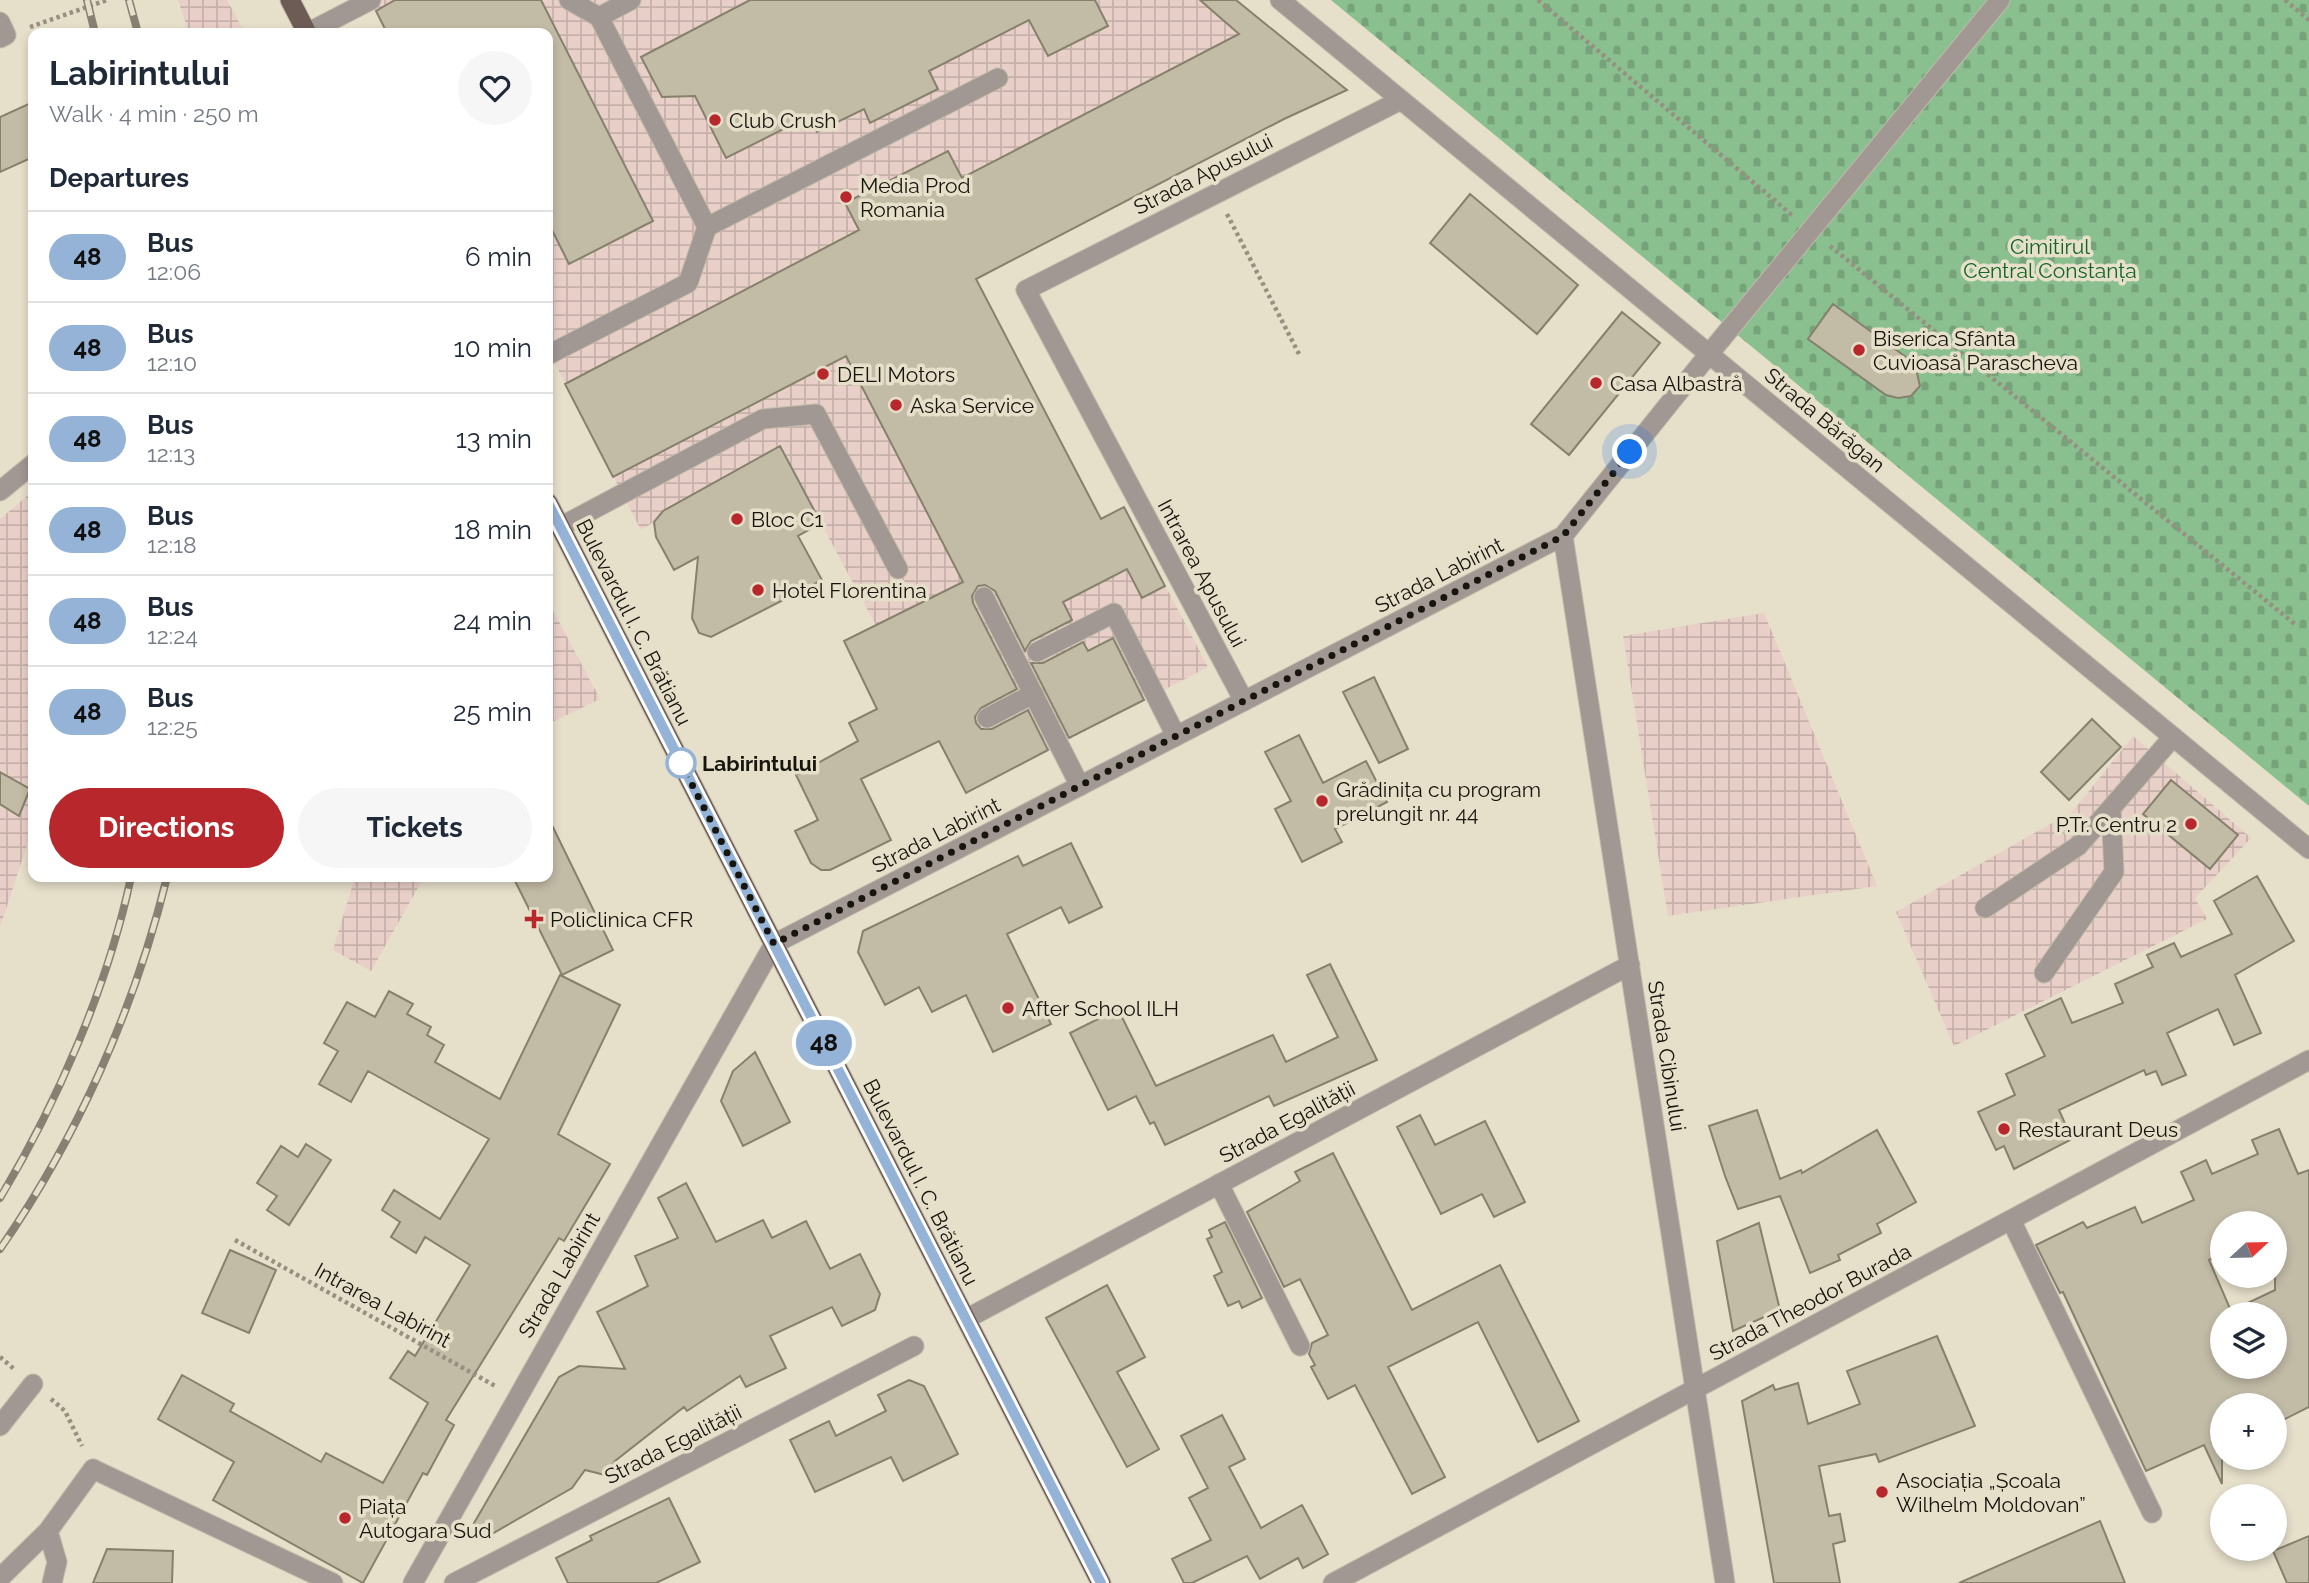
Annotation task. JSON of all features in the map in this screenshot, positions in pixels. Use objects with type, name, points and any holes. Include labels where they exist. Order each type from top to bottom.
[{"type":"main road","points":[[290,0],[304,28]]},
{"type":"main road","name":"Bulevardul I. C. Brătianu","points":[[553,513],[1101,1583]]},
{"type":"street","points":[[317,28],[371,0]]},
{"type":"street","points":[[569,0],[599,17],[707,227]]},
{"type":"street","points":[[599,17],[631,0]]},
{"type":"street","name":"Strada Bărăgan","points":[[1280,0],[2309,849]]},
{"type":"street","name":"Strada Labirint","points":[[413,1583],[774,944],[1563,536],[2000,0]]},
{"type":"street","points":[[553,352],[688,283],[707,227],[998,78]]},
{"type":"street","name":"Strada Apusului","points":[[1026,290],[1401,100]]},
{"type":"street","name":"Intrarea Apusului","points":[[1026,290],[1244,701]]},
{"type":"street","points":[[560,527],[763,419],[816,414],[898,569]]},
{"type":"street","points":[[0,491],[28,468]]},
{"type":"street","name":"Strada Cibinului","points":[[1563,536],[1725,1583]]},
{"type":"street","points":[[984,597],[1080,786]]},
{"type":"street","points":[[1037,652],[1114,613],[1176,736]]},
{"type":"street","points":[[987,718],[1033,694]]},
{"type":"street","points":[[1985,908],[2078,846],[2173,737]]},
{"type":"street","points":[[2043,973],[2114,872],[2111,809]]},
{"type":"street","name":"Strada Egalității","points":[[966,1319],[1630,965]]},
{"type":"street","name":"Strada Theodor Burada","points":[[1333,1583],[2309,1060]]},
{"type":"street","points":[[1219,1184],[1300,1346]]},
{"type":"street","points":[[2011,1220],[2152,1513]]},
{"type":"street","name":"Strada Egalității","points":[[454,1583],[914,1346]]},
{"type":"street","points":[[0,1426],[33,1384]]},
{"type":"street","points":[[0,1578],[48,1531],[93,1469],[333,1583]]},
{"type":"street","points":[[48,1531],[57,1562],[52,1583]]},
{"type":"path","points":[[2,31],[107,0]]},
{"type":"path","points":[[1538,0],[1811,230],[2296,625]]},
{"type":"path","points":[[2285,0],[2309,20]]},
{"type":"path","points":[[1216,192],[1298,354]]},
{"type":"path","name":"Intrarea Labirint","points":[[234,1240],[516,1397]]},
{"type":"path","points":[[0,1357],[65,1411],[93,1469]]},
{"type":"shaded area","points":[[178,0],[227,0],[242,28],[187,28]]},
{"type":"shaded area","points":[[369,0],[1236,0],[1347,90],[1284,119],[976,279],[1100,519],[1124,507],[1208,667],[966,793],[780,447],[663,511],[654,522],[641,530],[553,360],[553,28],[383,28]]},
{"type":"shaded area","points":[[28,495],[28,842],[0,927],[0,519]]},
{"type":"shaded area","points":[[553,610],[600,699],[553,722]]},
{"type":"shaded area","points":[[1764,613],[1877,886],[1668,916],[1623,636]]},
{"type":"shaded area","points":[[2133,736],[2251,838],[2195,898],[2207,919],[1954,1046],[1896,912],[2073,811]]},
{"type":"shaded area","points":[[353,882],[421,882],[371,971],[333,950]]},
{"type":"green space","name":"Cimitirul Central Constanța","points":[[1331,0],[2309,0],[2309,806]]},
{"type":"building","points":[[395,0],[541,0],[653,221],[569,264],[553,232],[553,28],[384,28],[376,11]]},
{"type":"building","points":[[750,0],[1095,0],[1108,26],[1048,56],[1029,20],[929,71],[938,89],[870,123],[864,109],[817,132],[809,116],[726,158],[695,96],[662,97],[641,57]]},
{"type":"building","points":[[1200,0],[1236,0],[1347,90],[1284,119],[976,279],[1101,519],[1124,507],[1165,586],[1142,598],[1127,569],[1063,602],[1072,620],[1031,641],[1025,651],[995,591],[985,585],[978,586],[972,596],[973,603],[1017,689],[981,708],[975,717],[976,723],[981,729],[992,729],[1028,710],[1048,750],[966,793],[939,741],[861,779],[891,840],[830,870],[821,870],[811,863],[795,831],[818,820],[796,775],[858,741],[849,723],[877,709],[844,641],[963,582],[846,356],[613,477],[565,384],[859,230],[845,203],[948,151],[962,178],[1239,34]]},
{"type":"building","points":[[28,104],[28,159],[0,172],[0,117]]},
{"type":"building","points":[[1470,194],[1578,285],[1537,334],[1430,243]]},
{"type":"building","name":"Biserica Sfânta Cuvioasă Parascheva","points":[[1833,304],[1910,360],[1916,369],[1920,386],[1911,396],[1898,398],[1886,395],[1808,339]]},
{"type":"building","name":"Casa Albastră","points":[[1622,312],[1660,343],[1569,455],[1531,424]]},
{"type":"building","name":"Bloc C1","points":[[780,446],[821,523],[798,536],[822,580],[711,637],[699,633],[692,618],[698,557],[674,570],[656,537],[654,522],[663,511]]},
{"type":"building","points":[[1113,638],[1144,700],[1069,738],[1031,663],[1043,663],[1083,642],[1088,651]]},
{"type":"building","points":[[1374,677],[1408,749],[1379,763],[1343,692]]},
{"type":"building","points":[[2092,719],[2121,747],[2069,800],[2041,772]]},
{"type":"building","points":[[1299,735],[1323,783],[1366,761],[1387,802],[1335,829],[1342,842],[1302,862],[1275,809],[1291,801],[1265,752]]},
{"type":"building","points":[[0,772],[28,788],[19,816],[0,804]]},
{"type":"building","name":"P.Tr. Centru 2","points":[[2171,780],[2238,835],[2210,869],[2143,814]]},
{"type":"building","points":[[553,827],[613,950],[562,975],[516,882],[553,882]]},
{"type":"building","points":[[1071,843],[1102,907],[1069,923],[1061,907],[1007,934],[1051,1024],[993,1052],[966,995],[932,1012],[919,987],[885,1005],[858,952],[863,931],[1018,856],[1023,866]]},
{"type":"building","points":[[2257,876],[2294,941],[2235,975],[2261,1033],[2234,1045],[2218,1009],[2167,1033],[2186,1075],[2162,1085],[2156,1071],[2146,1075],[2144,1070],[2059,1110],[2072,1139],[2014,1169],[2004,1146],[1996,1150],[1978,1112],[2015,1095],[2006,1074],[2045,1056],[2025,1015],[2061,998],[2072,1023],[2123,1003],[2115,984],[2153,967],[2147,955],[2174,943],[2181,957],[2232,934],[2214,901]]},
{"type":"building","points":[[1330,964],[1377,1060],[1274,1106],[1269,1096],[1165,1145],[1154,1122],[1150,1124],[1136,1096],[1108,1110],[1070,1033],[1118,1009],[1156,1086],[1273,1035],[1286,1062],[1338,1037],[1307,975]]},
{"type":"building","points":[[560,975],[620,1005],[558,1134],[610,1164],[564,1241],[559,1238],[446,1420],[454,1425],[427,1475],[423,1473],[363,1583],[213,1500],[234,1462],[158,1419],[182,1375],[234,1404],[230,1411],[321,1462],[326,1453],[383,1483],[428,1403],[390,1378],[408,1351],[415,1356],[470,1265],[425,1237],[416,1253],[391,1237],[400,1222],[382,1210],[394,1190],[440,1219],[489,1139],[368,1071],[351,1102],[319,1084],[338,1051],[324,1043],[347,1002],[375,1017],[389,991],[413,1004],[407,1014],[431,1027],[427,1035],[444,1045],[435,1062],[500,1099]]},
{"type":"building","points":[[755,1052],[790,1122],[743,1146],[721,1101],[733,1071]]},
{"type":"building","points":[[1757,1110],[1780,1179],[1801,1170],[1802,1173],[1877,1130],[1916,1202],[1877,1224],[1881,1233],[1838,1255],[1840,1260],[1810,1273],[1780,1196],[1738,1209],[1725,1176],[1709,1126]]},
{"type":"building","points":[[1420,1115],[1435,1145],[1485,1121],[1525,1202],[1494,1217],[1482,1194],[1441,1214],[1397,1127]]},
{"type":"building","points":[[2279,1129],[2298,1174],[2309,1170],[2309,1407],[2287,1418],[2287,1393],[2210,1393],[2210,1458],[2204,1445],[2146,1471],[2063,1292],[2060,1293],[2036,1245],[2083,1222],[2087,1228],[2135,1207],[2142,1223],[2194,1200],[2181,1172],[2206,1160],[2212,1174],[2258,1154],[2252,1140]],"holes":[[[2210,1211],[2287,1211],[2287,1288],[2275,1290],[2250,1302],[2287,1302],[2287,1379],[2210,1379],[2210,1302],[2227,1302],[2221,1288],[2210,1288]]]},
{"type":"building","points":[[306,1144],[331,1160],[289,1225],[267,1210],[277,1196],[257,1183],[281,1146],[298,1157]]},
{"type":"building","points":[[1333,1153],[1412,1310],[1500,1265],[1579,1421],[1538,1442],[1478,1322],[1388,1367],[1445,1477],[1412,1494],[1355,1385],[1328,1399],[1311,1367],[1315,1365],[1309,1354],[1312,1343],[1328,1335],[1300,1279],[1284,1287],[1247,1212],[1300,1181],[1295,1172]]},
{"type":"building","points":[[686,1183],[716,1242],[763,1220],[772,1238],[806,1221],[830,1269],[860,1254],[880,1294],[875,1310],[842,1326],[832,1307],[770,1336],[786,1368],[746,1387],[740,1376],[687,1411],[684,1407],[615,1461],[605,1475],[585,1470],[572,1488],[490,1535],[474,1523],[559,1377],[579,1366],[625,1369],[597,1312],[648,1286],[635,1256],[678,1238],[658,1198]]},
{"type":"building","points":[[1225,1222],[1262,1298],[1242,1308],[1239,1301],[1228,1306],[1214,1276],[1222,1272],[1207,1239],[1212,1237],[1209,1230]]},
{"type":"building","points":[[1759,1223],[1780,1310],[1733,1331],[1717,1241]]},
{"type":"building","points":[[230,1250],[276,1270],[249,1333],[202,1313]]},
{"type":"building","points":[[1107,1285],[1145,1357],[1117,1372],[1159,1449],[1127,1467],[1046,1318]]},
{"type":"building","points":[[1937,1336],[1975,1426],[1879,1462],[1876,1454],[1819,1466],[1829,1516],[1840,1514],[1845,1541],[1833,1544],[1840,1583],[1774,1583],[1742,1401],[1773,1385],[1775,1390],[1798,1383],[1808,1424],[1860,1404],[1847,1371]]},
{"type":"building","points":[[909,1380],[924,1386],[958,1454],[903,1481],[891,1457],[815,1492],[790,1440],[829,1421],[836,1436],[886,1411],[878,1395]]},
{"type":"building","points":[[1222,1415],[1245,1459],[1229,1467],[1261,1528],[1302,1505],[1328,1554],[1303,1568],[1298,1558],[1260,1579],[1247,1556],[1192,1583],[1184,1583],[1172,1559],[1211,1540],[1189,1498],[1208,1488],[1181,1436]]},
{"type":"building","points":[[2216,1470],[2222,1470],[2222,1484]]},
{"type":"building","points":[[669,1498],[700,1562],[656,1583],[568,1583],[556,1558],[592,1540],[590,1536]]},
{"type":"building","points":[[2100,1521],[2125,1583],[1959,1583]]},
{"type":"building","points":[[2309,1536],[2309,1583],[2287,1583],[2277,1561],[2287,1561],[2287,1545]]},
{"type":"building","points":[[107,1549],[173,1551],[172,1583],[93,1583]]},
{"type":"railway","points":[[87,0],[94,28]]},
{"type":"railway","points":[[129,0],[137,28]]},
{"type":"railway","points":[[0,1198],[41,1123],[78,1043],[109,960],[130,882]]},
{"type":"railway","points":[[0,1249],[54,1162],[100,1070],[138,975],[166,882]]},
{"type":"bus line","name":"48","points":[[553,513],[1101,1583]]},
{"type":"place","name":"Club Crush","points":[[715,120]]},
{"type":"place","name":"Media Prod Romania","points":[[846,197]]},
{"type":"place","name":"Biserica Sfânta Cuvioasă Parascheva","points":[[1859,350]]},
{"type":"place","name":"DELI Motors","points":[[823,374]]},
{"type":"place","name":"Casa Albastră","points":[[1596,383]]},
{"type":"place","name":"Aska Service","points":[[896,405]]},
{"type":"place","name":"Bloc C1","points":[[737,519]]},
{"type":"place","name":"Hotel Florentina","points":[[758,590]]},
{"type":"place","name":"Labirintului","points":[[681,763]]},
{"type":"place","name":"Grădinița cu program prelungit nr. 44","points":[[1322,801]]},
{"type":"place","name":"P.Tr. Centru 2","points":[[2191,824]]},
{"type":"place","name":"Policlinica CFR","points":[[534,919]]},
{"type":"place","name":"After School ILH","points":[[1008,1008]]},
{"type":"place","name":"Restaurant Deus","points":[[2004,1129]]},
{"type":"place","name":"Asociația „Școala Wilhelm Moldovan”","points":[[1882,1492]]},
{"type":"place","name":"Piața Autogara Sud","points":[[345,1518]]},
{"type":"route","points":[[681,763],[774,944],[1563,536],[1630,452]]}]
